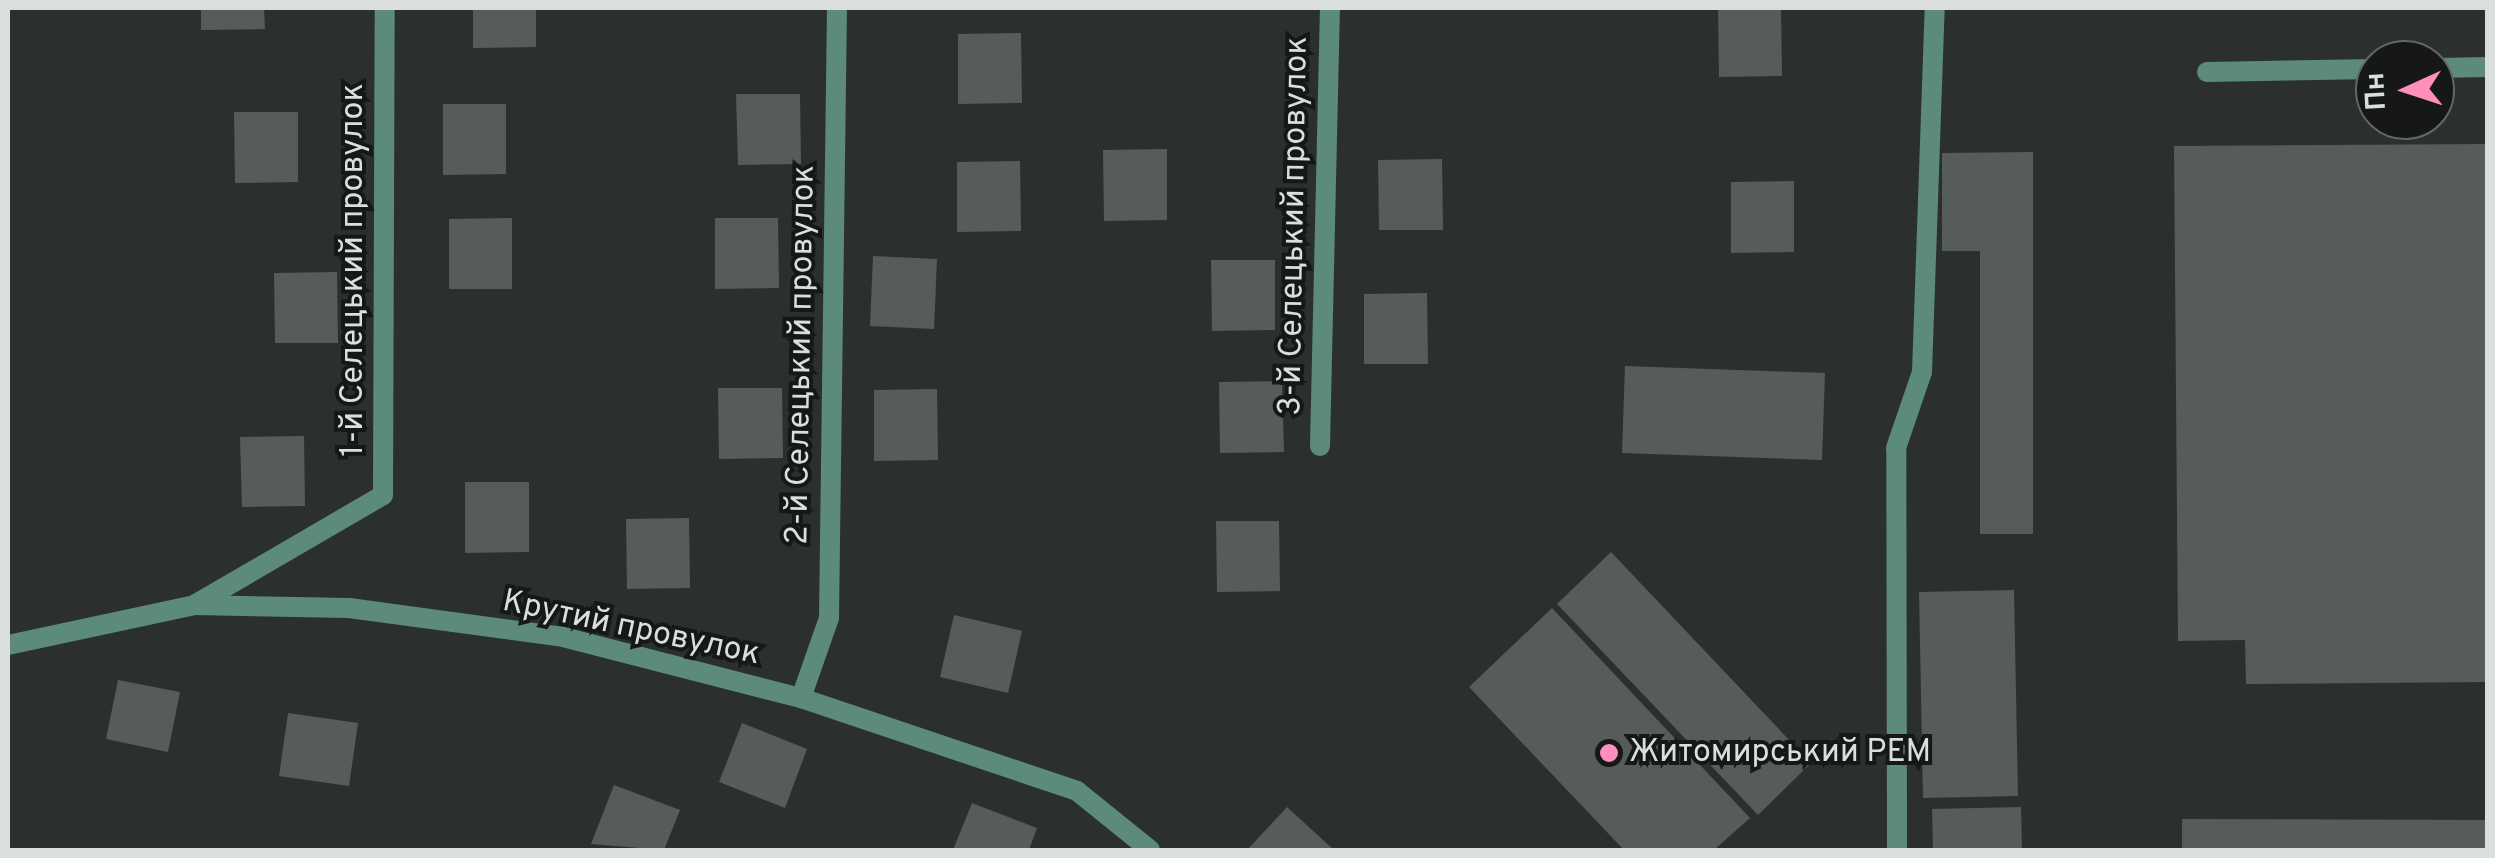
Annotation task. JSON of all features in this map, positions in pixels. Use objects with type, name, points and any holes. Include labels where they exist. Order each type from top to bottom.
[{"type":"street","name":"1-й Селецький провулок","points":[[194,605],[383,495],[386,8]]},
{"type":"street","name":"2-й Селецький провулок","points":[[801,698],[828,618],[837,8]]},
{"type":"street","name":"3-й Селецький провулок","points":[[1320,446],[1330,8]]},
{"type":"street","points":[[1897,850],[1896,448],[1922,372],[1935,8]]},
{"type":"street","points":[[2455,68],[2488,68]]},
{"type":"street","points":[[2207,72],[2355,69]]},
{"type":"street","name":"Крутий провулок","points":[[8,645],[194,605],[349,608],[564,637],[801,698],[1077,791],[1150,850]]},
{"type":"building","points":[[201,8],[264,8],[265,29],[201,30]]},
{"type":"building","points":[[473,8],[536,8],[536,47],[473,48]]},
{"type":"building","points":[[1718,8],[1781,8],[1782,76],[1719,77]]},
{"type":"building","points":[[1021,33],[1022,103],[958,104],[958,34]]},
{"type":"building","points":[[736,94],[800,94],[801,164],[738,165]]},
{"type":"building","points":[[443,104],[506,104],[506,174],[443,175]]},
{"type":"building","points":[[234,112],[298,112],[298,182],[235,183]]},
{"type":"building","points":[[2488,144],[2488,682],[2246,684],[2245,640],[2178,641],[2174,146]]},
{"type":"building","points":[[1167,149],[1167,220],[1104,221],[1103,150]]},
{"type":"building","points":[[2033,152],[2033,534],[1980,534],[1980,251],[1942,251],[1942,153]]},
{"type":"building","points":[[1442,159],[1443,230],[1379,230],[1378,160]]},
{"type":"building","points":[[1020,161],[1021,231],[957,232],[957,162]]},
{"type":"building","points":[[1794,181],[1794,252],[1731,253],[1731,182]]},
{"type":"building","points":[[512,218],[512,289],[449,289],[449,219]]},
{"type":"building","points":[[715,218],[778,218],[779,288],[715,289]]},
{"type":"building","points":[[873,256],[937,259],[934,329],[870,326]]},
{"type":"building","points":[[1211,260],[1275,260],[1275,330],[1212,331]]},
{"type":"building","points":[[337,272],[338,343],[275,343],[274,273]]},
{"type":"building","points":[[1427,293],[1428,364],[1364,364],[1364,294]]},
{"type":"building","points":[[1625,366],[1825,373],[1822,460],[1622,453]]},
{"type":"building","points":[[1282,381],[1284,452],[1220,453],[1219,382]]},
{"type":"building","points":[[718,388],[782,388],[783,458],[719,459]]},
{"type":"building","points":[[937,389],[938,460],[874,461],[874,390]]},
{"type":"building","points":[[304,436],[305,506],[242,507],[240,437]]},
{"type":"building","points":[[465,482],[529,482],[529,552],[465,553]]},
{"type":"building","points":[[689,518],[690,588],[627,589],[626,519]]},
{"type":"building","points":[[1216,521],[1279,521],[1280,591],[1217,592]]},
{"type":"building","points":[[1611,552],[1811,763],[1758,815],[1557,604]]},
{"type":"building","points":[[2014,590],[2018,796],[1923,798],[1919,592]]},
{"type":"building","name":"Житомирський РЕМ","points":[[1552,608],[1750,818],[1714,850],[1624,850],[1469,687]]},
{"type":"building","points":[[954,615],[1022,631],[1008,693],[940,677]]},
{"type":"building","points":[[118,680],[180,692],[168,752],[106,739]]},
{"type":"building","points":[[288,713],[358,723],[349,786],[279,776]]},
{"type":"building","points":[[742,723],[807,749],[785,808],[719,782]]},
{"type":"building","points":[[614,785],[680,810],[664,850],[591,844]]},
{"type":"building","points":[[972,803],[1037,828],[1029,850],[953,850]]},
{"type":"building","points":[[1287,807],[1334,850],[1247,850]]},
{"type":"building","points":[[2021,807],[2022,850],[1933,850],[1932,809]]},
{"type":"building","points":[[2182,819],[2488,820],[2488,850],[2182,850]]},
{"type":"place","name":"Житомирський РЕМ","points":[[1609,753]]}]
